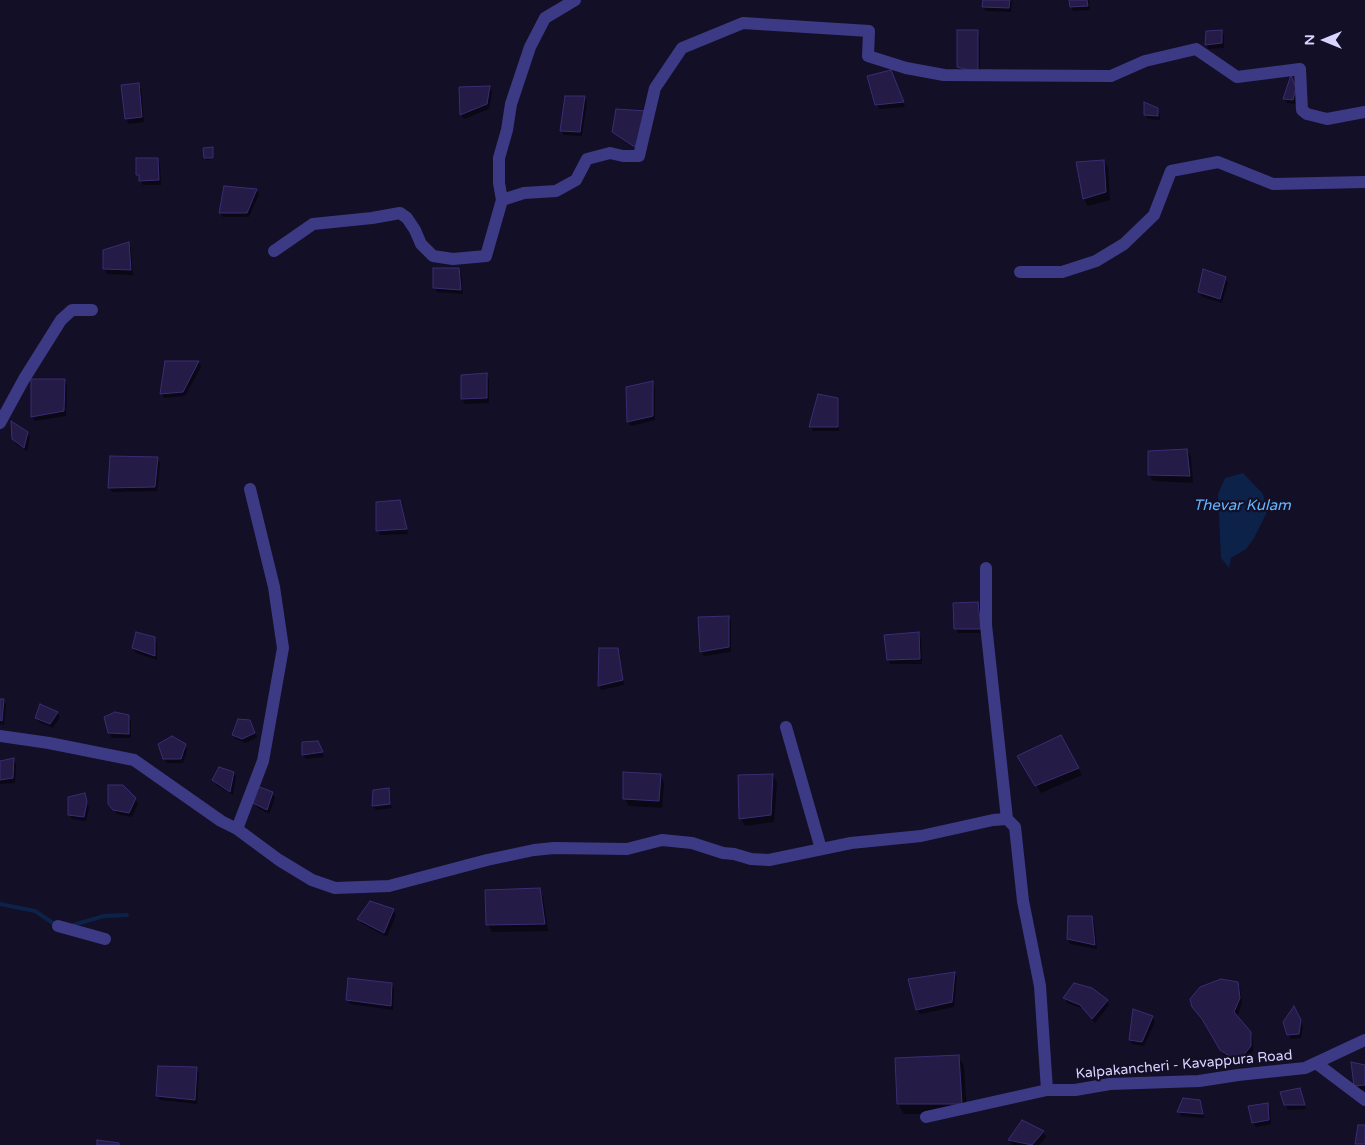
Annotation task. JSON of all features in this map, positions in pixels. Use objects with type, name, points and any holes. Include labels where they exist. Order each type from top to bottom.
[{"type":"street","points":[[274,251],[313,224],[400,213],[408,218],[421,244],[433,256],[453,259],[486,256],[502,200],[499,182],[499,158],[508,130],[511,104],[530,47],[545,18],[575,0]]},
{"type":"street","points":[[502,200],[524,193],[556,192],[576,180],[587,159],[610,153],[639,156],[655,88],[682,48],[743,23],[869,31],[868,56],[906,68],[944,75],[1111,76],[1145,61],[1196,49],[1237,77],[1300,69],[1302,110],[1307,114],[1327,119],[1365,112]]},
{"type":"street","points":[[1020,272],[1062,272],[1096,261],[1124,244],[1154,215],[1171,171],[1218,162],[1273,184],[1365,182]]},
{"type":"street","points":[[0,424],[61,320],[72,310],[92,310]]},
{"type":"street","points":[[237,829],[263,761],[283,648],[274,587],[250,489]]},
{"type":"street","points":[[986,568],[986,626],[1007,819],[1015,827],[1023,901],[1040,986],[1046,1090]]},
{"type":"street","points":[[786,727],[821,849]]},
{"type":"street","points":[[0,736],[49,743],[134,760],[268,852],[312,880],[335,888],[389,886],[487,860],[534,850],[554,848],[627,849],[662,840],[692,843],[751,859],[769,860],[851,843],[921,836],[993,820],[1007,819]]},
{"type":"street","points":[[58,926],[105,939]]},
{"type":"street","name":"Kalpakancheri - Kavappura Road","points":[[926,1117],[1046,1090],[1075,1090],[1110,1084],[1199,1081],[1305,1068],[1365,1040]]},
{"type":"street","points":[[1316,1063],[1365,1100]]},
{"type":"water","name":"Thevar Kulam","points":[[1243,473],[1263,494],[1267,512],[1254,538],[1246,549],[1231,558],[1229,568],[1221,558],[1218,494],[1225,478]]},
{"type":"building","points":[[983,0],[1010,0],[1009,8],[982,7]]},
{"type":"building","points":[[1069,0],[1087,0],[1088,6],[1070,7]]},
{"type":"building","points":[[957,30],[978,30],[978,73],[957,67]]},
{"type":"building","points":[[1222,30],[1222,43],[1205,45],[1206,31]]},
{"type":"building","points":[[891,70],[904,102],[875,105],[867,76]]},
{"type":"building","points":[[1291,75],[1296,88],[1293,100],[1283,99]]},
{"type":"building","points":[[139,83],[142,117],[125,119],[121,85]]},
{"type":"building","points":[[490,86],[487,104],[460,115],[459,87]]},
{"type":"building","points":[[565,96],[585,96],[580,132],[560,131]]},
{"type":"building","points":[[1144,102],[1158,108],[1158,116],[1144,115]]},
{"type":"building","points":[[616,109],[647,111],[635,147],[612,132]]},
{"type":"building","points":[[213,147],[213,158],[204,158],[203,148]]},
{"type":"building","points":[[136,158],[158,158],[159,180],[139,181],[139,175],[136,175]]},
{"type":"building","points":[[1104,160],[1106,192],[1083,199],[1076,162]]},
{"type":"building","points":[[224,186],[257,189],[247,213],[219,213]]},
{"type":"building","points":[[129,242],[131,270],[103,269],[103,250]]},
{"type":"building","points":[[433,268],[459,268],[461,290],[433,288]]},
{"type":"building","points":[[1203,269],[1226,277],[1220,299],[1198,292]]},
{"type":"building","points":[[165,361],[199,361],[183,392],[160,394]]},
{"type":"building","points":[[487,373],[487,398],[461,399],[461,375]]},
{"type":"building","points":[[31,379],[65,379],[64,411],[31,417]]},
{"type":"building","points":[[653,381],[653,416],[627,422],[626,387]]},
{"type":"building","points":[[818,394],[838,398],[838,427],[809,427]]},
{"type":"building","points":[[11,421],[28,432],[24,448],[12,439]]},
{"type":"building","points":[[1187,449],[1190,476],[1148,475],[1148,451]]},
{"type":"building","points":[[110,456],[158,457],[155,487],[108,488]]},
{"type":"building","points":[[400,500],[407,529],[376,531],[376,502]]},
{"type":"building","points":[[978,602],[981,629],[954,629],[953,603]]},
{"type":"building","points":[[729,616],[729,647],[700,652],[698,617]]},
{"type":"building","points":[[136,632],[155,637],[155,656],[132,648]]},
{"type":"building","points":[[919,632],[920,659],[887,660],[884,635]]},
{"type":"building","points":[[599,648],[618,648],[623,680],[598,686]]},
{"type":"building","points":[[0,699],[4,699],[2,721],[0,720]]},
{"type":"building","points":[[40,704],[58,712],[50,724],[35,718]]},
{"type":"building","points":[[115,712],[129,715],[129,734],[108,733],[104,717]]},
{"type":"building","points":[[238,719],[250,720],[255,733],[242,739],[232,735]]},
{"type":"building","points":[[1061,735],[1079,768],[1035,786],[1017,756]]},
{"type":"building","points":[[172,736],[186,744],[181,759],[163,759],[158,744]]},
{"type":"building","points":[[318,741],[323,752],[302,755],[302,742]]},
{"type":"building","points":[[14,758],[13,778],[0,780],[0,761]]},
{"type":"building","points":[[219,767],[234,772],[230,792],[212,780]]},
{"type":"building","points":[[623,772],[661,774],[659,801],[623,799]]},
{"type":"building","points":[[773,774],[771,815],[739,819],[738,775]]},
{"type":"building","points":[[108,785],[123,785],[136,798],[129,813],[113,810],[108,804]]},
{"type":"building","points":[[257,786],[273,792],[267,810],[253,803]]},
{"type":"building","points":[[389,788],[390,804],[372,806],[373,790]]},
{"type":"building","points":[[85,793],[87,802],[84,817],[68,815],[68,797]]},
{"type":"building","points":[[540,888],[545,924],[486,925],[485,890]]},
{"type":"building","points":[[370,901],[394,909],[384,933],[357,919]]},
{"type":"building","points":[[1068,916],[1092,916],[1095,945],[1067,939]]},
{"type":"building","points":[[955,972],[952,1002],[916,1010],[908,979]]},
{"type":"building","points":[[348,978],[392,983],[391,1006],[346,1000]]},
{"type":"building","points":[[1221,979],[1238,982],[1240,998],[1234,1012],[1251,1032],[1251,1046],[1241,1058],[1232,1058],[1220,1050],[1202,1019],[1192,1007],[1190,999],[1200,987]]},
{"type":"building","points":[[1074,983],[1092,988],[1108,1000],[1092,1019],[1080,1005],[1063,998]]},
{"type":"building","points":[[1294,1006],[1301,1020],[1299,1034],[1287,1035],[1283,1022]]},
{"type":"building","points":[[1133,1009],[1153,1016],[1142,1042],[1129,1040]]},
{"type":"building","points":[[959,1055],[962,1104],[897,1104],[895,1058]]},
{"type":"building","points":[[1351,1062],[1365,1065],[1365,1085],[1354,1086]]},
{"type":"building","points":[[158,1066],[197,1067],[195,1100],[156,1096]]},
{"type":"building","points":[[1300,1088],[1305,1105],[1284,1105],[1280,1092]]},
{"type":"building","points":[[1183,1098],[1200,1100],[1203,1114],[1177,1112]]},
{"type":"building","points":[[1268,1103],[1269,1120],[1252,1123],[1248,1106]]},
{"type":"building","points":[[1022,1120],[1044,1131],[1032,1145],[1008,1140]]},
{"type":"building","points":[[1358,1125],[1365,1125],[1365,1144],[1355,1144]]},
{"type":"building","points":[[97,1140],[119,1143],[119,1145],[97,1145]]},
{"type":"waterway","points":[[0,904],[35,911],[56,925]]},
{"type":"waterway","points":[[73,925],[104,916],[127,915]]}]
